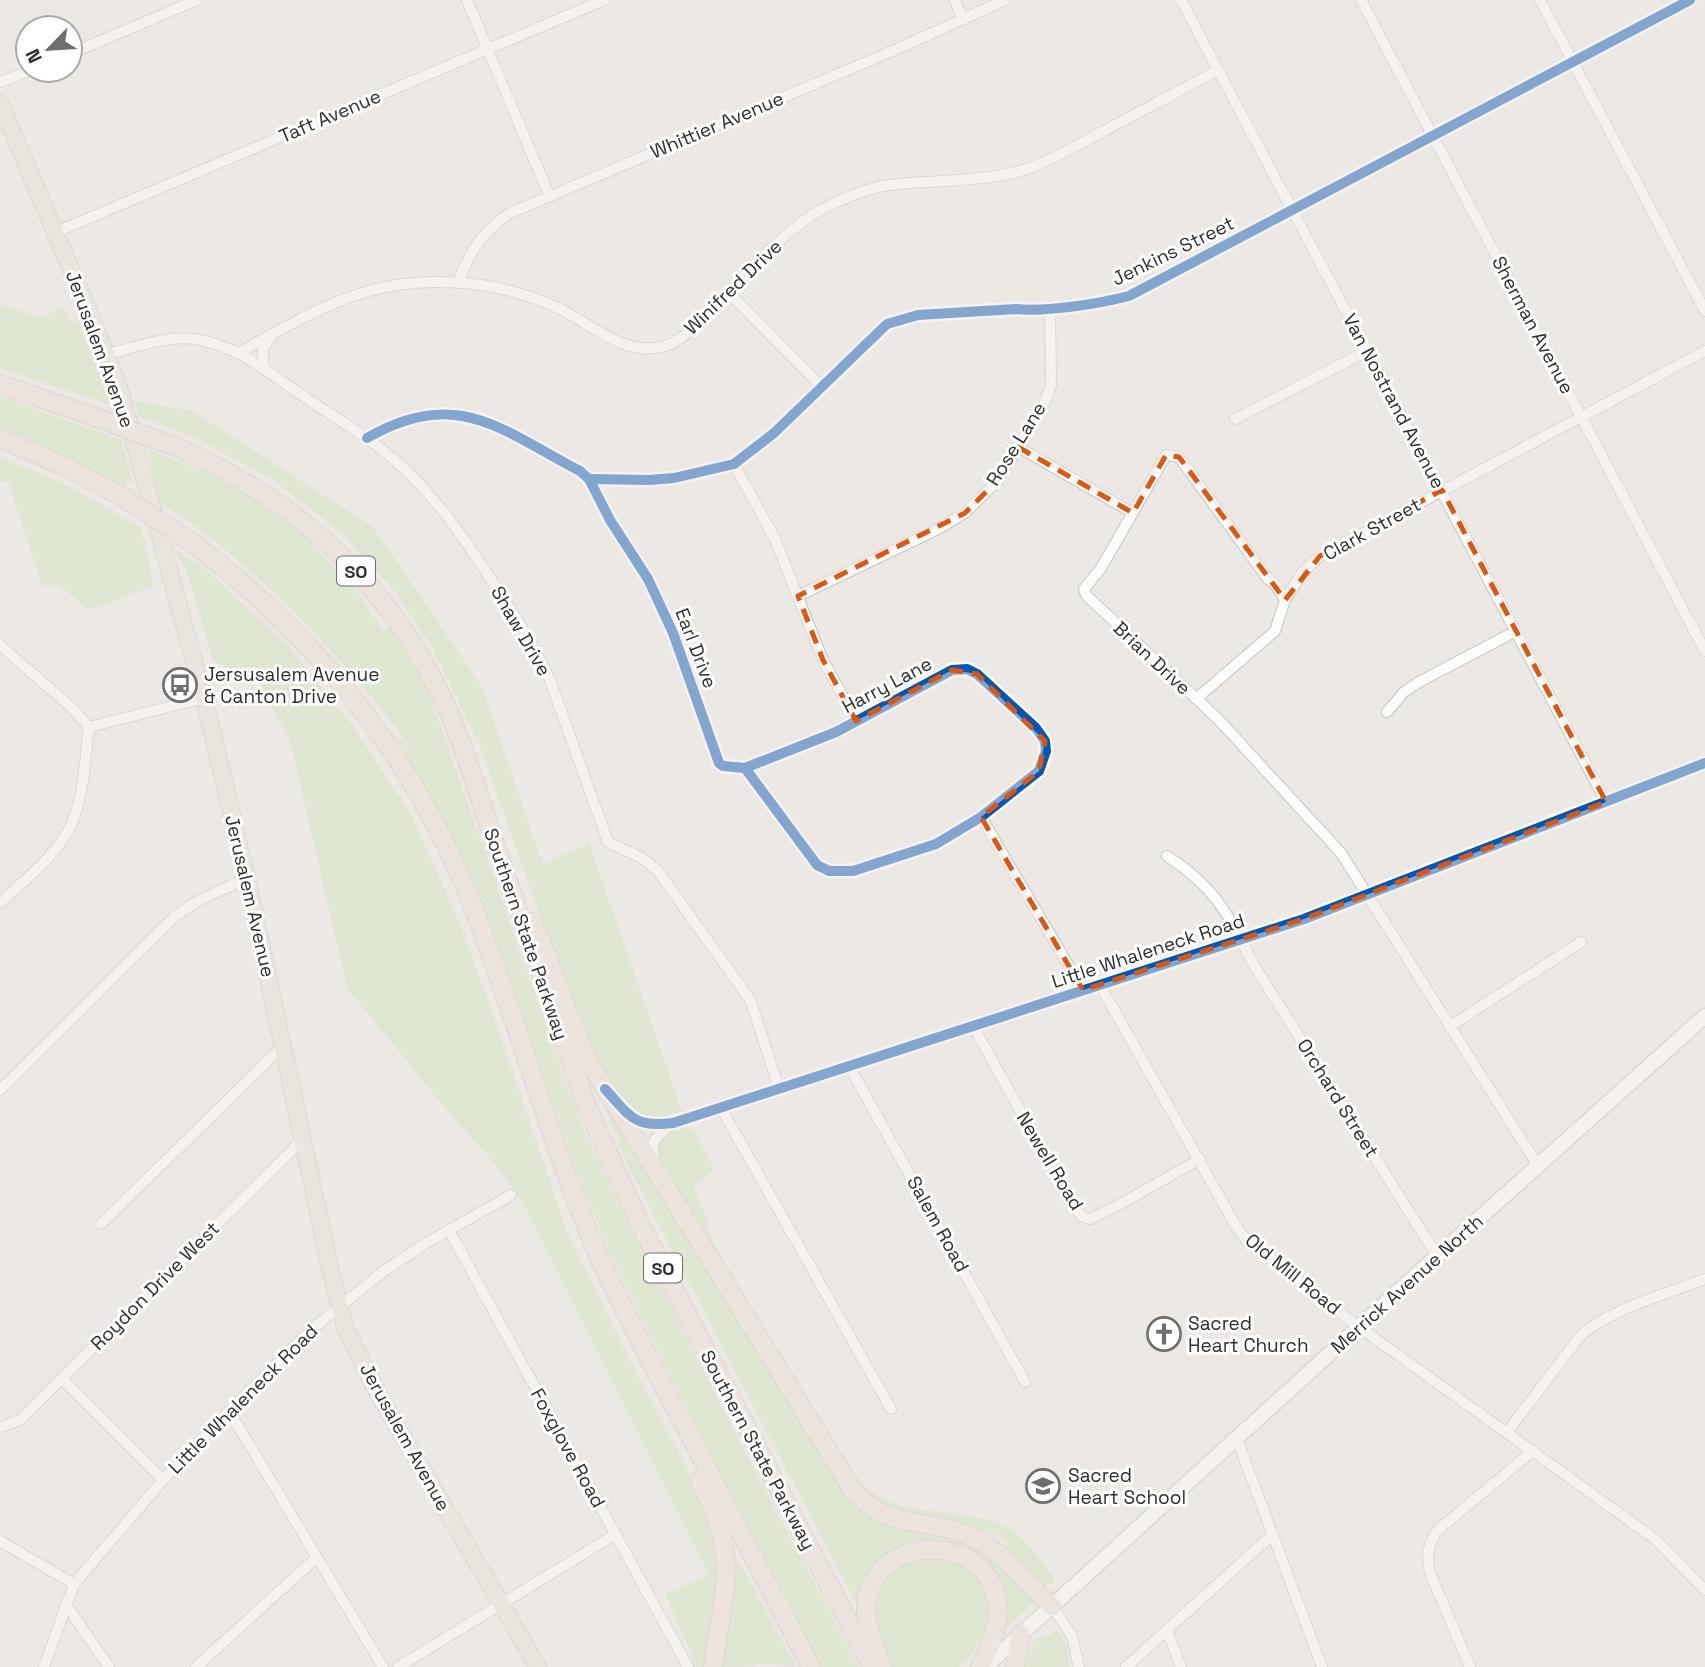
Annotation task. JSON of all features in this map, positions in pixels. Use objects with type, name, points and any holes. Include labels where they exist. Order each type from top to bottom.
[{"type":"highway","name":"Southern State Parkway","points":[[0,384],[179,448],[224,469],[285,507],[339,553],[386,606],[423,661],[450,715],[587,1109],[612,1167],[872,1667]]},
{"type":"highway","points":[[0,438],[68,468],[123,497],[194,544],[275,612],[334,674],[374,725],[420,796],[467,891],[564,1169],[626,1315],[811,1667]]},
{"type":"highway","points":[[497,849],[542,943],[574,1031],[605,1088],[845,1478],[859,1497],[887,1516],[909,1523],[960,1532],[981,1541],[1002,1555],[1052,1606]]},
{"type":"highway","points":[[626,1315],[649,1385],[710,1500],[722,1534],[727,1574],[713,1667]]},
{"type":"highway","points":[[882,1667],[867,1621],[867,1604],[872,1588],[880,1574],[897,1559],[911,1552],[934,1548],[952,1551],[967,1558],[981,1569],[993,1591],[997,1622],[979,1667]]},
{"type":"highway","points":[[1015,1667],[1021,1634]]},
{"type":"main road","name":"Jerusalem Avenue","points":[[0,103],[107,355],[122,397],[204,698],[247,878],[345,1327],[377,1392],[538,1667]]},
{"type":"main road","name":"Merrick Avenue North","points":[[985,1667],[1705,1016]]},
{"type":"street","points":[[84,48],[197,0]]},
{"type":"street","points":[[467,0],[549,195]]},
{"type":"street","name":"Taft Avenue","points":[[56,233],[604,0]]},
{"type":"street","points":[[955,0],[963,20]]},
{"type":"street","name":"Whittier Avenue","points":[[458,283],[474,246],[488,229],[508,214],[1006,0]]},
{"type":"street","name":"Van Nostrand Avenue","points":[[1181,0],[1606,802]]},
{"type":"street","name":"Sherman Avenue","points":[[1361,0],[1705,650]]},
{"type":"street","points":[[1540,0],[1705,311]]},
{"type":"street","name":"Jenkins Street","points":[[589,479],[674,478],[734,464],[774,433],[877,331],[901,318],[988,310],[1031,311],[1101,303],[1129,296],[1689,0]]},
{"type":"street","name":"Winifred Drive","points":[[240,352],[346,298],[370,290],[401,285],[458,283],[481,284],[528,296],[556,307],[623,345],[637,349],[664,346],[677,341],[787,234],[818,211],[849,196],[896,184],[971,180],[1025,170],[1218,70]]},
{"type":"street","points":[[729,293],[821,386]]},
{"type":"street","name":"Rose Lane","points":[[798,596],[965,513],[997,481],[1044,404],[1051,385],[1050,307]]},
{"type":"street","points":[[263,368],[263,349],[274,334]]},
{"type":"street","name":"Shaw Drive","points":[[107,355],[183,338],[197,339],[240,352],[367,438],[417,481],[440,505],[516,617],[550,680],[605,838],[611,845],[642,858],[658,872],[738,979],[751,1001],[779,1089]]},
{"type":"street","points":[[1235,419],[1367,351]]},
{"type":"street","name":"Clark Street","points":[[1196,699],[1275,631],[1285,600],[1303,572],[1320,556],[1705,351]]},
{"type":"street","name":"Earl Drive","points":[[367,438],[408,418],[437,414],[468,417],[509,431],[580,471],[589,479],[610,520],[648,579],[674,633],[719,763],[723,766],[745,768],[817,865],[829,871],[853,871],[936,844],[981,817]]},
{"type":"street","points":[[1018,447],[1133,513],[1166,455],[1179,457],[1285,600]]},
{"type":"street","points":[[734,464],[771,531],[823,660],[856,721]]},
{"type":"street","name":"Brian Drive","points":[[1133,513],[1101,568],[1084,589],[1086,595],[1219,720],[1341,853],[1538,1166]]},
{"type":"street","points":[[1387,712],[1404,692],[1419,682],[1516,631]]},
{"type":"street","points":[[0,645],[72,708],[89,727],[78,804],[72,823],[50,854],[0,903]]},
{"type":"street","name":"Harry Lane","points":[[745,768],[836,732],[952,670],[967,669],[977,674],[1036,728],[1045,741],[1046,751],[1039,771],[981,817]]},
{"type":"street","points":[[89,727],[204,698]]},
{"type":"street","name":"Little Whaleneck Road","points":[[605,1088],[630,1116],[640,1122],[651,1125],[673,1123],[1304,919],[1705,763]]},
{"type":"street","points":[[981,817],[1083,990]]},
{"type":"street","name":"Orchard Street","points":[[1167,856],[1189,870],[1218,899],[1252,962],[1437,1256]]},
{"type":"street","points":[[0,1090],[174,916],[196,902],[247,878]]},
{"type":"street","points":[[1449,1027],[1581,942]]},
{"type":"street","name":"Old Mill Road","points":[[1100,985],[1237,1228],[1248,1242],[1360,1327],[1655,1539],[1705,1590]]},
{"type":"street","name":"Newell Road","points":[[972,1026],[1081,1216],[1090,1219],[1200,1159]]},
{"type":"street","points":[[101,1224],[283,1046]]},
{"type":"street","name":"Salem Road","points":[[849,1066],[1025,1382]]},
{"type":"street","points":[[721,1108],[891,1409]]},
{"type":"street","points":[[670,1195],[652,1147],[655,1138],[673,1123]]},
{"type":"street","name":"Roydon Drive West","points":[[2,1427],[20,1420],[303,1139]]},
{"type":"street","name":"Little Whaleneck Road","points":[[44,1667],[75,1584],[163,1480],[229,1411],[312,1329],[384,1271],[511,1195]]},
{"type":"street","name":"Foxglove Road","points":[[449,1230],[688,1667]]},
{"type":"street","points":[[1507,1432],[1581,1335],[1591,1326],[1705,1279]]},
{"type":"street","points":[[62,1379],[163,1480]]},
{"type":"street","points":[[229,1411],[383,1667]]},
{"type":"street","points":[[1237,1439],[1322,1667]]},
{"type":"street","points":[[1470,1667],[1430,1573],[1428,1550],[1439,1529],[1533,1451]]},
{"type":"street","points":[[398,1667],[616,1534]]},
{"type":"street","points":[[1126,1667],[1273,1534]]},
{"type":"street","points":[[0,1541],[75,1584]]},
{"type":"street","points":[[196,1667],[317,1557]]},
{"type":"street","points":[[67,1605],[110,1667]]},
{"type":"street","points":[[1052,1606],[1072,1636],[1079,1667]]},
{"type":"street","points":[[1167,1630],[1181,1667]]},
{"type":"highlighted area","points":[[1018,447],[1133,513],[1166,455],[1179,457],[1285,600],[1320,556],[1442,490],[1606,802],[1304,919],[1083,990],[981,817],[1039,771],[1045,741],[977,674],[952,670],[856,721],[823,660],[798,596],[965,513],[997,481]]},
{"type":"green space","points":[[0,304],[41,318],[64,307],[69,319],[80,324],[113,406],[0,368]]},
{"type":"green space","points":[[0,396],[121,440],[133,485],[126,481],[126,487],[30,439],[0,428]]},
{"type":"green space","points":[[136,401],[192,411],[373,527],[482,687],[543,865],[589,843],[682,1111],[654,1119],[635,1113],[617,1095],[594,1058],[583,1038],[479,743],[431,645],[393,589],[344,535],[274,480],[193,437],[139,416]]},
{"type":"green space","points":[[148,449],[231,483],[301,533],[354,587],[383,631],[390,627],[426,686],[581,1123],[731,1425],[859,1667],[822,1667],[642,1320],[611,1256],[581,1182],[477,887],[399,741],[404,738],[350,672],[292,609],[228,552],[159,502]]},
{"type":"green space","points":[[0,457],[61,482],[141,527],[154,586],[89,610],[58,584],[43,588],[8,481],[0,483]]},
{"type":"green space","points":[[174,548],[205,569],[287,645],[349,721],[413,818],[462,930],[566,1229],[626,1354],[709,1510],[721,1569],[706,1667],[689,1667],[693,1657],[665,1594],[709,1575],[522,1201],[494,1163],[347,988],[290,740],[250,667],[229,670],[213,660],[187,573]]},
{"type":"green space","points":[[610,1107],[857,1511],[861,1507],[964,1538],[993,1554],[1033,1598],[1032,1603],[1000,1633],[1003,1607],[1007,1602],[998,1584],[981,1560],[971,1552],[946,1543],[910,1540],[910,1546],[861,1599],[855,1601],[628,1165],[607,1112]]},
{"type":"green space","points":[[686,1127],[693,1130],[714,1169],[693,1186],[709,1222],[706,1224],[719,1258],[854,1476],[892,1503],[979,1517],[1004,1526],[1020,1536],[1039,1557],[1056,1580],[1050,1585],[1048,1583],[1044,1587],[1038,1583],[1004,1549],[1008,1542],[977,1528],[893,1511],[870,1498],[851,1477],[700,1227],[659,1154],[658,1143],[662,1134]]},
{"type":"green space","points":[[917,1556],[955,1559],[972,1570],[983,1582],[989,1596],[988,1625],[981,1640],[959,1667],[891,1667],[878,1641],[873,1616],[877,1595],[893,1570]]},
{"type":"green space","points":[[733,1562],[738,1562],[746,1574],[795,1665],[793,1667],[761,1663],[746,1667],[718,1667]]},
{"type":"green space","points":[[1055,1631],[1065,1642],[1070,1667],[1023,1667],[1035,1639]]},
{"type":"cycle path","points":[[589,479],[674,478],[734,464],[774,433],[887,324],[918,315],[1057,308],[1129,296],[1690,0]]},
{"type":"cycle path","points":[[367,438],[399,423],[427,415],[453,415],[502,429],[580,471],[589,479],[610,520],[648,579],[673,633],[719,763],[723,766],[745,768],[817,865],[829,871],[853,871],[936,844],[981,817],[1039,771],[1046,751],[1045,741],[1036,728],[977,674],[967,669],[952,670],[836,732],[745,768]]},
{"type":"cycle path","points":[[605,1089],[627,1113],[640,1122],[673,1123],[1304,919],[1705,763]]},
{"type":"place","name":"Jersusalem Avenue & Canton Drive","points":[[180,685]]},
{"type":"place","name":"Sacred Heart Church","points":[[1164,1334]]},
{"type":"place","name":"Sacred Heart School","points":[[1043,1486]]}]
